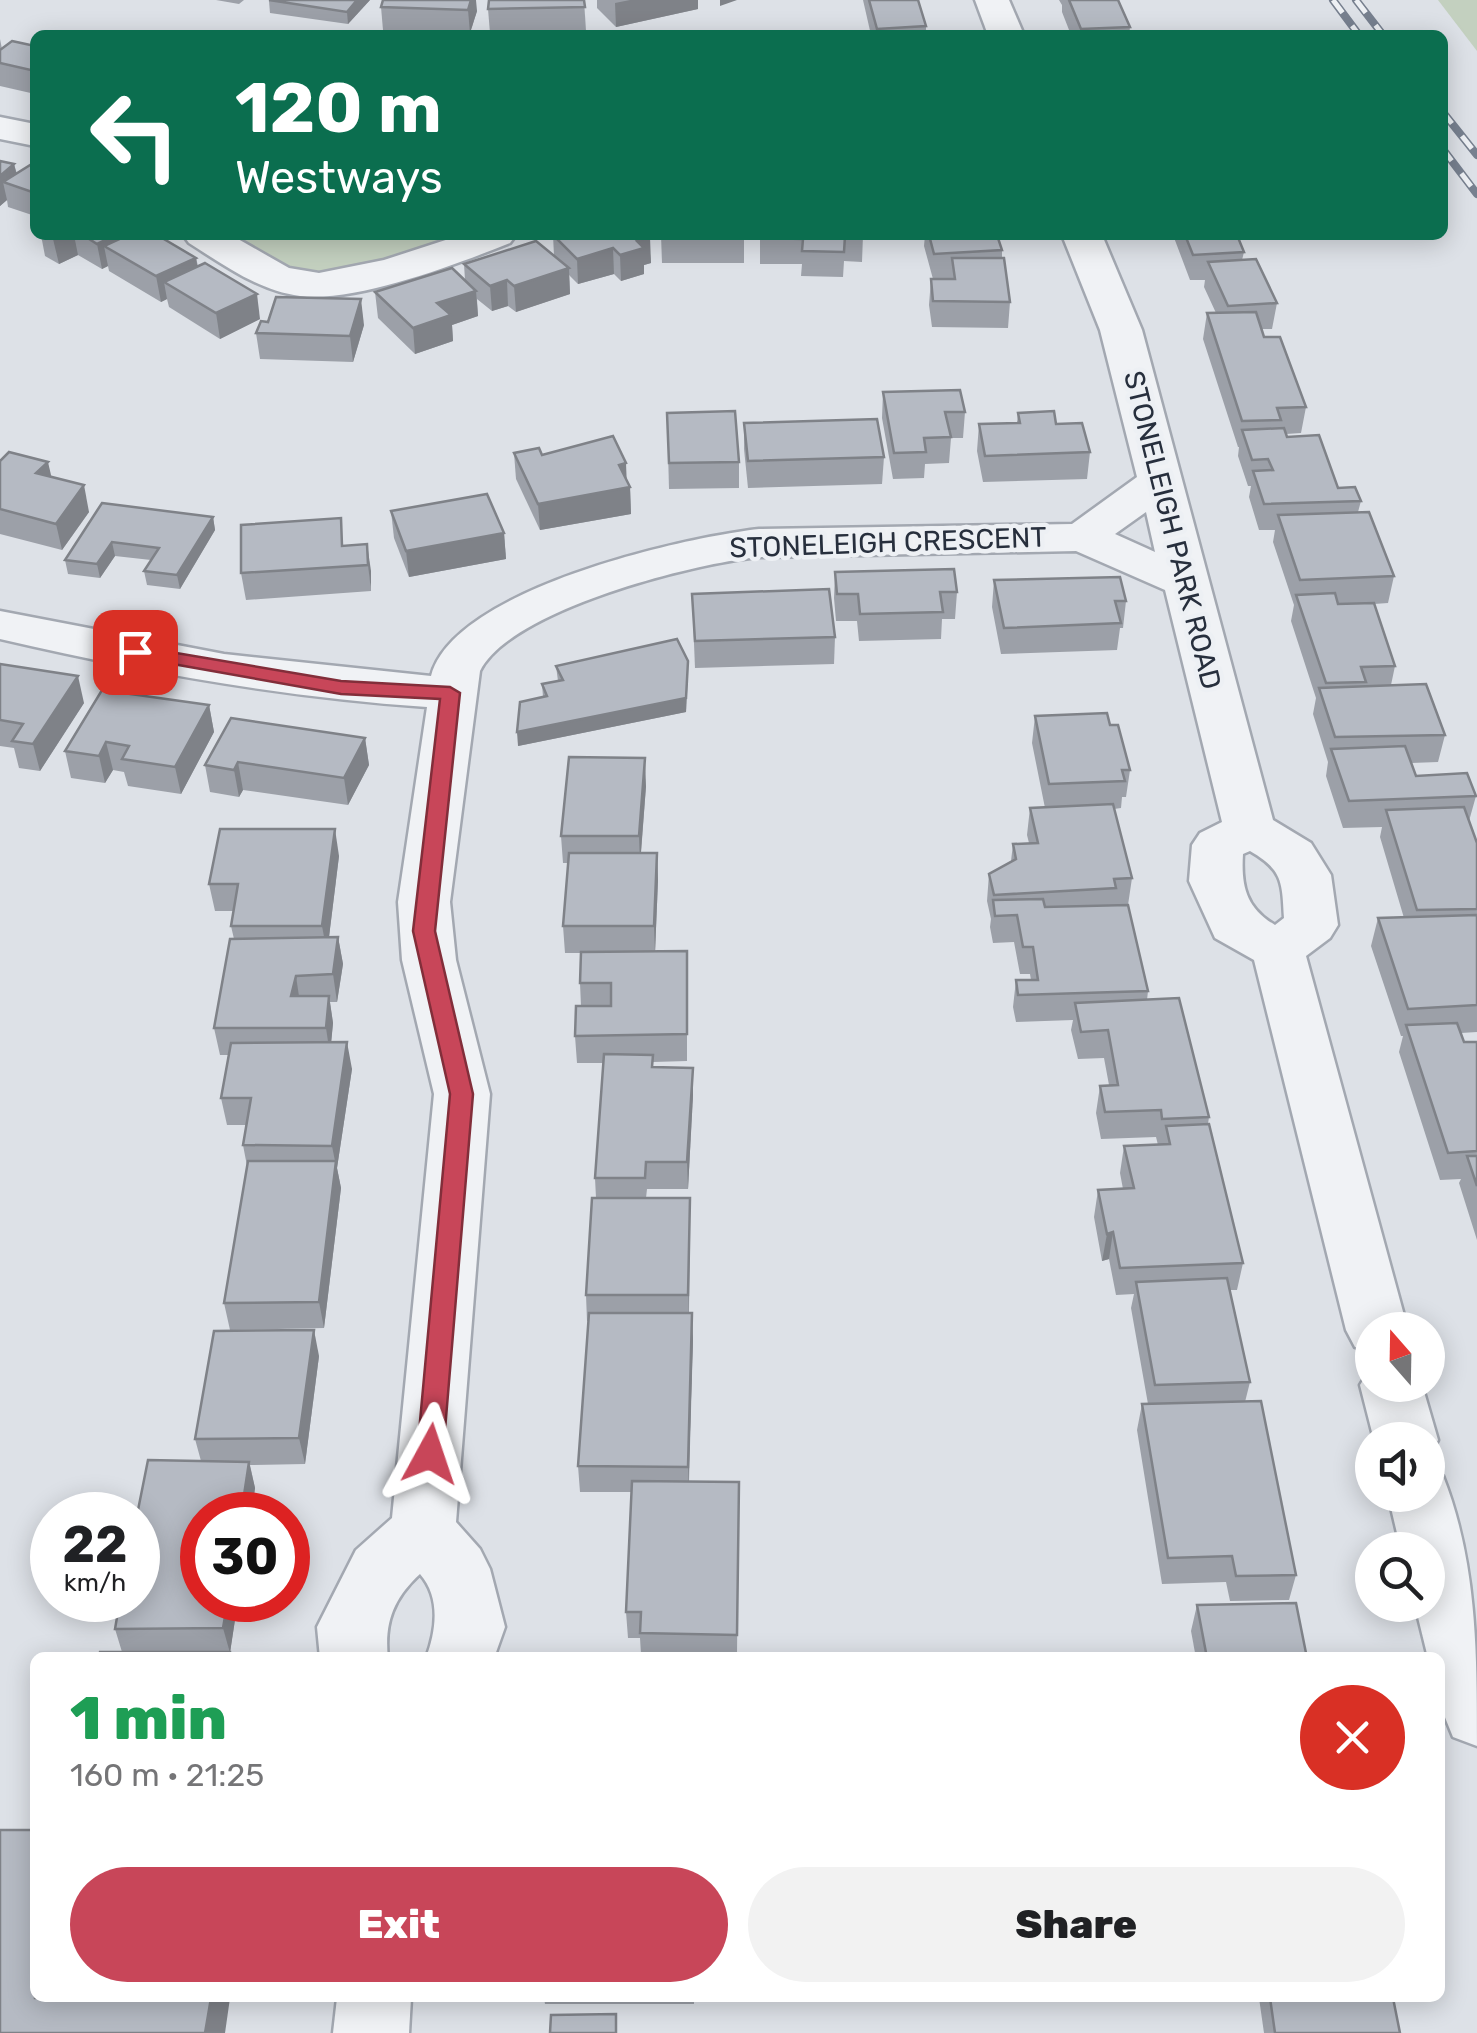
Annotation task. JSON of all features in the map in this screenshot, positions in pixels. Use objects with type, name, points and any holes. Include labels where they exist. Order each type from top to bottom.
[{"type":"street","points":[[992,0],[1004,30]]},
{"type":"street","points":[[0,128],[30,134]]},
{"type":"street","points":[[212,240],[276,276],[301,284],[338,283],[480,240]]},
{"type":"street","name":"STONELEIGH PARK ROAD","points":[[1084,240],[1122,330],[1250,830]]},
{"type":"street","name":"STONELEIGH CRESCENT","points":[[1083,536],[1158,482]]},
{"type":"street","name":"STONELEIGH CRESCENT","points":[[423,1530],[462,1094],[424,931],[450,693],[465,653],[491,629],[520,612],[656,562],[711,548],[759,542],[1083,536],[1186,582]]},
{"type":"street","points":[[0,625],[274,678],[341,687],[450,693]]},
{"type":"street","points":[[1278,950],[1311,924],[1309,882],[1293,849],[1250,830],[1218,845],[1215,881],[1234,924],[1278,950],[1372,1312]]},
{"type":"street","points":[[1424,1512],[1477,1715]]},
{"type":"street","points":[[353,1652],[350,1627],[379,1570],[423,1530],[457,1570],[471,1628],[462,1652]]},
{"type":"street","points":[[371,2033],[374,2002]]},
{"type":"green space","points":[[1438,0],[1477,0],[1477,51]]},
{"type":"green space","points":[[241,240],[453,240],[382,263],[335,272],[294,269]]},
{"type":"building","points":[[269,0],[357,0],[347,12]]},
{"type":"building","points":[[383,0],[471,0],[468,10],[381,7]]},
{"type":"building","points":[[489,0],[584,0],[585,7],[488,9]]},
{"type":"building","points":[[869,0],[918,0],[926,26],[877,29]]},
{"type":"building","points":[[1069,0],[1118,0],[1130,27],[1081,29]]},
{"type":"building","points":[[12,41],[30,45],[30,70],[0,63],[0,50]]},
{"type":"building","points":[[0,161],[14,164],[0,176]]},
{"type":"building","points":[[30,165],[30,191],[3,182]]},
{"type":"building","points":[[117,240],[165,240],[196,258],[156,276],[104,246]]},
{"type":"building","points":[[558,240],[640,240],[637,241],[644,248],[620,255],[613,248],[577,259]]},
{"type":"building","points":[[803,240],[845,240],[844,252],[802,251]]},
{"type":"building","points":[[930,240],[999,240],[1002,250],[934,254]]},
{"type":"building","points":[[1187,240],[1239,240],[1244,252],[1193,255]]},
{"type":"building","points":[[536,241],[569,268],[514,286],[507,280],[490,286],[464,264]]},
{"type":"building","points":[[952,258],[1004,258],[1010,302],[933,301],[931,279],[955,279]]},
{"type":"building","points":[[1256,259],[1277,303],[1228,306],[1208,262]]},
{"type":"building","points":[[205,263],[257,294],[216,313],[164,282]]},
{"type":"building","points":[[452,268],[476,291],[437,303],[451,315],[413,328],[375,292]]},
{"type":"building","points":[[276,297],[361,299],[350,336],[256,333],[261,321],[268,322]]},
{"type":"building","points":[[1256,312],[1264,337],[1280,337],[1306,407],[1277,408],[1281,420],[1242,421],[1207,313]]},
{"type":"building","points":[[960,390],[965,412],[945,412],[951,437],[924,438],[926,452],[894,453],[883,392]]},
{"type":"building","points":[[735,411],[739,462],[669,463],[667,413]]},
{"type":"building","points":[[1054,411],[1056,424],[1082,423],[1090,452],[985,456],[979,424],[1020,423],[1018,413]]},
{"type":"building","points":[[877,419],[884,457],[748,461],[744,423]]},
{"type":"building","points":[[1284,428],[1287,437],[1319,435],[1338,488],[1355,487],[1361,501],[1264,504],[1253,471],[1273,470],[1268,459],[1252,460],[1242,430]]},
{"type":"building","points":[[613,436],[626,463],[619,465],[630,487],[538,504],[514,453],[539,448],[542,455]]},
{"type":"building","points":[[9,452],[48,462],[36,473],[84,485],[56,524],[0,509],[0,461]]},
{"type":"building","points":[[487,494],[504,533],[406,551],[391,511]]},
{"type":"building","points":[[102,503],[213,517],[177,575],[144,571],[159,548],[112,542],[97,564],[65,560]]},
{"type":"building","points":[[1369,512],[1394,576],[1300,580],[1278,515]]},
{"type":"building","points":[[341,518],[342,546],[367,544],[368,565],[241,573],[241,525]]},
{"type":"building","points":[[954,569],[957,592],[940,592],[943,612],[860,614],[858,594],[837,594],[835,572]]},
{"type":"building","points":[[1120,577],[1126,601],[1115,601],[1121,623],[1004,628],[994,580]]},
{"type":"building","points":[[829,589],[835,637],[695,641],[692,594]]},
{"type":"building","points":[[1335,593],[1338,604],[1374,603],[1395,666],[1361,667],[1366,682],[1326,683],[1296,595]]},
{"type":"building","points":[[677,639],[688,661],[686,698],[517,732],[520,702],[547,696],[542,684],[563,680],[556,666]]},
{"type":"building","points":[[0,664],[78,676],[33,744],[12,741],[23,724],[0,720]]},
{"type":"building","points":[[1426,684],[1445,735],[1335,737],[1319,688]]},
{"type":"building","points":[[102,690],[209,705],[175,767],[122,759],[129,746],[106,742],[99,756],[65,751]]},
{"type":"building","points":[[1107,713],[1110,725],[1118,725],[1130,770],[1122,770],[1125,781],[1049,784],[1035,716]]},
{"type":"building","points":[[231,718],[365,738],[344,778],[238,762],[234,770],[205,765]]},
{"type":"building","points":[[1405,746],[1416,776],[1467,773],[1476,796],[1349,801],[1331,749]]},
{"type":"building","points":[[569,757],[645,758],[639,836],[561,836]]},
{"type":"building","points":[[1113,804],[1132,878],[1114,879],[1116,888],[994,895],[989,874],[1016,859],[1013,844],[1038,843],[1030,808]]},
{"type":"building","points":[[1464,807],[1477,843],[1477,909],[1417,910],[1386,810]]},
{"type":"building","points":[[220,829],[335,829],[322,926],[231,926],[238,884],[209,884]]},
{"type":"building","points":[[569,853],[657,853],[654,926],[563,926]]},
{"type":"building","points":[[1043,899],[1045,907],[1128,905],[1148,991],[1018,995],[1016,980],[1038,980],[1033,947],[1023,947],[1017,915],[995,916],[993,900]]},
{"type":"building","points":[[1477,915],[1477,1005],[1408,1009],[1378,918]]},
{"type":"building","points":[[338,937],[333,974],[296,976],[291,996],[329,996],[326,1028],[214,1028],[230,939]]},
{"type":"building","points":[[687,951],[687,1034],[575,1036],[576,1006],[611,1006],[611,983],[580,983],[581,952]]},
{"type":"building","points":[[1179,998],[1209,1117],[1162,1119],[1161,1110],[1105,1112],[1100,1086],[1118,1085],[1108,1030],[1081,1032],[1075,1003]]},
{"type":"building","points":[[1457,1023],[1464,1042],[1477,1042],[1477,1151],[1448,1153],[1406,1025]]},
{"type":"building","points":[[347,1042],[332,1146],[243,1145],[251,1098],[221,1098],[231,1043]]},
{"type":"building","points":[[604,1054],[653,1055],[652,1067],[693,1068],[687,1162],[646,1162],[645,1178],[595,1178]]},
{"type":"building","points":[[1209,1124],[1243,1263],[1120,1268],[1113,1232],[1107,1234],[1098,1190],[1134,1188],[1124,1146],[1170,1144],[1166,1126]]},
{"type":"building","points":[[1467,1156],[1477,1156],[1477,1186]]},
{"type":"building","points":[[248,1161],[336,1161],[319,1302],[224,1303]]},
{"type":"building","points":[[592,1198],[690,1198],[688,1295],[586,1295]]},
{"type":"building","points":[[1227,1278],[1250,1382],[1155,1385],[1136,1282]]},
{"type":"building","points":[[589,1313],[692,1313],[688,1467],[578,1466]]},
{"type":"building","points":[[314,1330],[299,1438],[195,1439],[214,1331]]},
{"type":"building","points":[[1261,1401],[1296,1575],[1236,1576],[1232,1556],[1168,1558],[1142,1404]]},
{"type":"building","points":[[148,1460],[249,1462],[244,1492],[180,1492],[180,1622],[224,1622],[223,1628],[115,1629],[116,1622],[160,1622],[160,1492],[142,1492]]},
{"type":"building","points":[[632,1481],[739,1482],[737,1635],[640,1633],[641,1612],[626,1612]]},
{"type":"building","points":[[1296,1603],[1306,1652],[1206,1652],[1197,1605]]},
{"type":"building","points":[[0,1830],[30,1830],[30,2002],[210,2002],[205,2033],[0,2033]]},
{"type":"building","points":[[1271,2002],[1394,2002],[1400,2033],[1275,2033]]},
{"type":"building","points":[[616,2014],[616,2033],[550,2033],[551,2015]]},
{"type":"railway","points":[[1333,0],[1355,30]]},
{"type":"railway","points":[[1356,0],[1379,30]]},
{"type":"railway","points":[[1448,119],[1477,155]]},
{"type":"railway","points":[[1448,156],[1477,194]]},
{"type":"route","points":[[135,652],[341,687],[450,693],[424,902],[424,931],[462,1094],[430,1454]]}]
